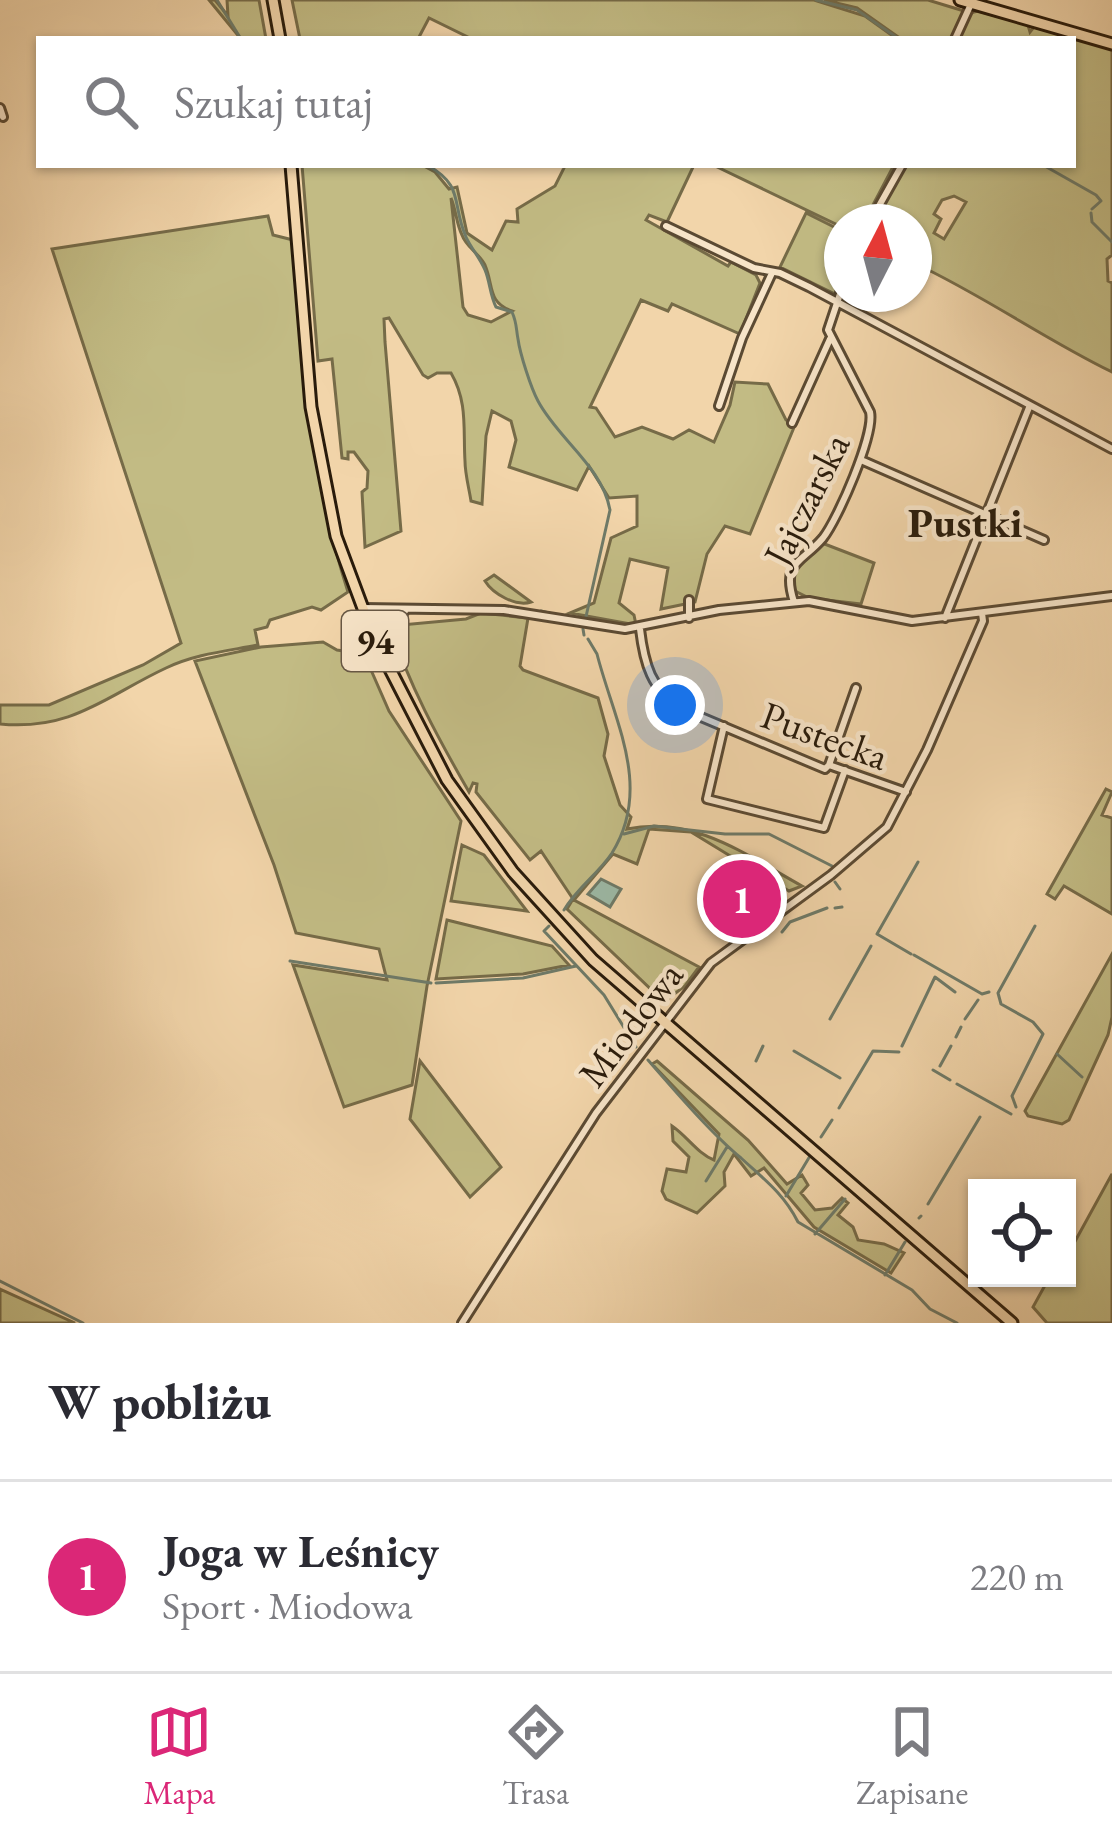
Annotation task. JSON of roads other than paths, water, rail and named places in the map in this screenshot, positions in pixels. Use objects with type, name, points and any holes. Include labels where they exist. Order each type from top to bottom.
[{"type":"main road","points":[[273,0],[279,36]]},
{"type":"main road","points":[[968,1],[1112,44]]},
{"type":"main road","name":"94","points":[[291,168],[311,407],[336,536],[367,623],[416,725],[472,818],[512,872],[583,950],[1012,1323]]},
{"type":"street","points":[[956,36],[968,1]]},
{"type":"street","points":[[880,204],[900,168]]},
{"type":"street","points":[[666,226],[824,296]]},
{"type":"street","points":[[719,406],[742,338],[772,273]]},
{"type":"street","points":[[792,423],[830,339],[828,326],[834,312]]},
{"type":"street","points":[[857,312],[1112,449]]},
{"type":"street","name":"Jajczarska","points":[[794,602],[791,570],[825,536],[861,460],[872,418],[830,339]]},
{"type":"street","points":[[946,618],[1030,405]]},
{"type":"street","points":[[861,460],[1044,540]]},
{"type":"street","points":[[361,608],[504,610],[578,625],[640,629],[794,602],[832,603],[912,621],[1112,596]]},
{"type":"street","points":[[688,618],[689,599]]},
{"type":"street","points":[[367,623],[409,609]]},
{"type":"street","name":"Miodowa","points":[[462,1323],[596,1113],[711,963],[883,832],[953,692],[982,614]]},
{"type":"street","name":"Pustecka","points":[[640,629],[647,670],[668,700],[825,769],[829,765],[906,792]]},
{"type":"street","points":[[829,765],[856,688]]},
{"type":"street","points":[[724,726],[707,799],[824,828],[845,770]]},
{"type":"waterway","points":[[217,0],[239,36]]},
{"type":"waterway","points":[[816,0],[857,10],[895,36]]},
{"type":"waterway","points":[[432,168],[452,188],[466,237],[485,270],[496,307],[512,312],[538,401],[605,494],[610,510],[585,621]]},
{"type":"waterway","points":[[1048,168],[1096,195],[1101,201],[1092,209]]},
{"type":"waterway","points":[[1091,213],[1092,222],[1112,242]]},
{"type":"waterway","points":[[541,611],[564,617]]},
{"type":"waterway","points":[[583,629],[584,635]]},
{"type":"waterway","points":[[564,910],[612,853],[629,803],[630,779],[620,729],[588,639]]},
{"type":"waterway","points":[[624,834],[654,826],[769,834],[832,866]]},
{"type":"waterway","points":[[911,954],[877,934],[918,862]]},
{"type":"waterway","points":[[835,882],[840,889]]},
{"type":"waterway","points":[[835,908],[842,907]]},
{"type":"waterway","points":[[782,932],[790,922],[827,908]]},
{"type":"waterway","points":[[549,926],[544,931],[604,995],[636,1047]]},
{"type":"waterway","points":[[1016,1107],[1012,1096],[1043,1034],[1033,1022],[1001,1004],[998,993],[1035,926]]},
{"type":"waterway","points":[[830,1019],[871,946]]},
{"type":"waterway","points":[[914,955],[982,994],[989,992]]},
{"type":"waterway","points":[[290,961],[431,983]]},
{"type":"waterway","points":[[436,983],[523,978],[576,966]]},
{"type":"waterway","points":[[902,1046],[935,977],[955,992]]},
{"type":"waterway","points":[[965,1019],[978,1000]]},
{"type":"waterway","points":[[956,1037],[961,1027]]},
{"type":"waterway","points":[[756,1061],[763,1046]]},
{"type":"waterway","points":[[940,1066],[951,1046]]},
{"type":"waterway","points":[[794,1051],[840,1078]]},
{"type":"waterway","points":[[839,1108],[873,1051],[899,1052]]},
{"type":"waterway","points":[[1057,1054],[1082,1077]]},
{"type":"waterway","points":[[648,1060],[773,1187],[798,1222],[912,1290],[930,1309],[957,1323]]},
{"type":"waterway","points":[[933,1070],[950,1080]]},
{"type":"waterway","points":[[957,1084],[1011,1114]]},
{"type":"waterway","points":[[928,1204],[980,1117]]},
{"type":"waterway","points":[[821,1137],[832,1120]]},
{"type":"waterway","points":[[706,1181],[727,1147]]},
{"type":"waterway","points":[[786,1196],[810,1156]]},
{"type":"waterway","points":[[815,1234],[845,1199]]},
{"type":"waterway","points":[[885,1275],[905,1242]]},
{"type":"waterway","points":[[0,1281],[83,1323]]},
{"type":"place","name":"Joga w Leśnicy","points":[[742,899]]},
{"type":"district","name":"Pustki","points":[[965,522]]}]
